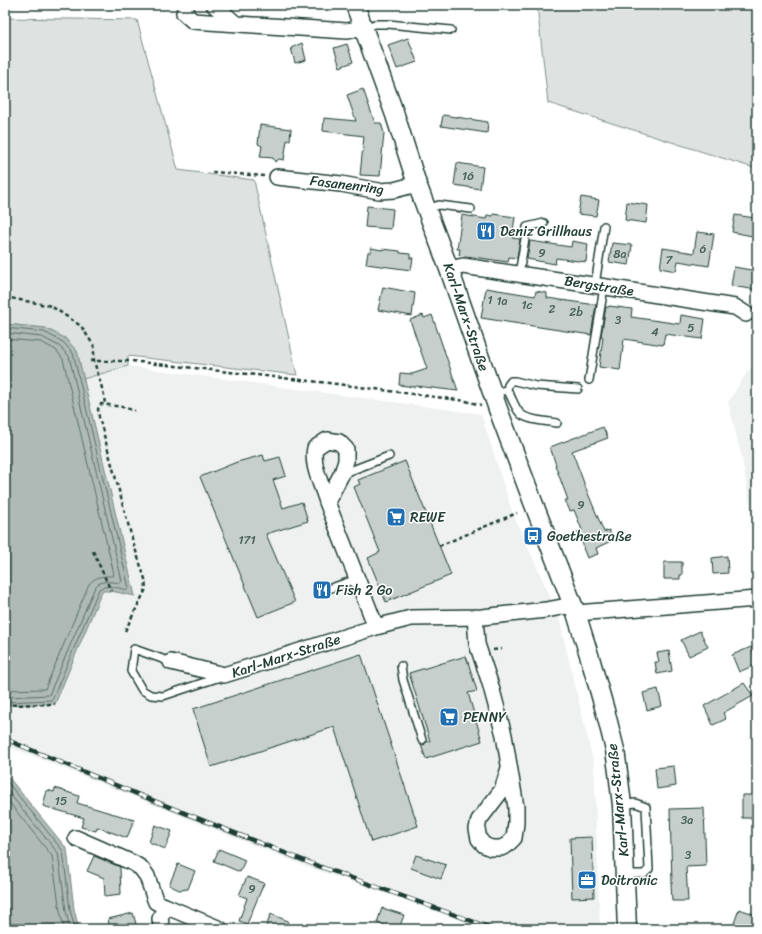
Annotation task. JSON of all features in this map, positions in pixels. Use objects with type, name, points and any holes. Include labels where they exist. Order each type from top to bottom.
[{"type":"street","points":[[186,5],[184,13],[193,21],[347,31],[364,28]]},
{"type":"street","points":[[214,5],[236,24]]},
{"type":"street","name":"Karl-Marx-Straße","points":[[355,5],[395,115],[426,209],[533,502],[574,609],[606,714],[615,750],[622,804],[627,929]]},
{"type":"street","name":"Fasanenring","points":[[277,177],[341,184],[379,191],[394,190],[417,184]]},
{"type":"street","name":"Bergstraße","points":[[449,269],[463,266],[600,286],[735,307],[746,314]]},
{"type":"street","points":[[327,502],[342,474],[346,461],[346,450],[339,442],[327,440],[315,448],[313,454],[314,462],[327,502],[376,627]]},
{"type":"street","points":[[574,609],[757,599]]},
{"type":"street","name":"Karl-Marx-Straße","points":[[171,662],[224,676],[376,627],[411,618],[476,617],[546,610],[574,609]]},
{"type":"street","points":[[476,617],[477,644],[490,683],[504,735],[516,808],[514,838],[507,845],[500,848],[491,848],[484,845],[479,839],[477,830],[479,820],[502,790],[509,768]]},
{"type":"street","points":[[76,838],[141,868],[147,876],[156,902],[199,925],[220,929]]},
{"type":"street","points":[[162,929],[160,919],[165,906]]},
{"type":"lane","points":[[364,28],[375,24],[388,24],[451,30]]},
{"type":"lane","points":[[426,209],[439,205],[470,209]]},
{"type":"lane","points":[[520,274],[527,227],[544,223]]},
{"type":"lane","points":[[589,380],[600,286],[604,226]]},
{"type":"lane","points":[[494,396],[511,382],[536,386],[578,389]]},
{"type":"lane","points":[[494,396],[511,395],[518,412],[523,416],[536,420],[557,422]]},
{"type":"lane","points":[[342,474],[389,456]]},
{"type":"lane","points":[[331,588],[358,578]]},
{"type":"lane","points":[[171,662],[134,649],[131,671],[142,690],[151,695],[163,696],[224,676]]},
{"type":"lane","points":[[401,666],[403,680],[422,740]]},
{"type":"lane","points":[[622,804],[635,803],[646,807],[649,869],[644,874],[625,874]]},
{"type":"path","points":[[212,172],[277,177]]},
{"type":"path","points":[[5,297],[51,306],[81,326],[94,346],[94,361],[106,405]]},
{"type":"path","points":[[90,361],[131,361],[329,383],[466,401],[494,396]]},
{"type":"path","points":[[125,631],[146,589],[145,578],[133,542],[98,409],[101,404],[123,407],[135,411]]},
{"type":"path","points":[[439,546],[517,513]]},
{"type":"path","points":[[93,551],[111,591]]},
{"type":"path","points":[[5,706],[55,704]]},
{"type":"shaded area","points":[[537,5],[757,5],[757,169],[548,103]]},
{"type":"shaded area","points":[[5,18],[137,20],[178,170],[254,180],[297,375],[128,356],[128,366],[83,379],[77,351],[45,328],[5,324]]},
{"type":"shaded area","points":[[757,361],[757,515],[752,515],[741,454],[728,402],[746,374]]},
{"type":"shaded area","points":[[128,366],[481,414],[513,514],[558,614],[594,765],[600,929],[487,929],[300,864],[5,746],[5,705],[55,704],[102,591],[111,591],[135,596],[83,379]]},
{"type":"water","points":[[5,324],[45,328],[65,338],[77,351],[135,596],[111,591],[102,591],[55,704],[5,705]]},
{"type":"water","points":[[5,773],[67,849],[74,909],[79,929],[5,929]]},
{"type":"building","points":[[408,38],[417,62],[397,69],[388,45]]},
{"type":"building","points":[[302,43],[306,60],[295,63],[291,48]]},
{"type":"building","points":[[347,44],[353,62],[340,67],[334,48]]},
{"type":"building","points":[[363,89],[375,123],[381,123],[384,133],[380,176],[360,175],[364,136],[323,131],[324,118],[356,121],[347,95]]},
{"type":"building","points":[[443,115],[488,122],[487,133],[441,126]]},
{"type":"building","points":[[260,125],[291,129],[290,140],[287,140],[284,160],[279,159],[275,162],[273,158],[260,157],[262,146],[258,144]]},
{"type":"building","points":[[457,163],[483,167],[480,189],[454,185]]},
{"type":"building","points":[[581,197],[599,200],[596,216],[578,214]]},
{"type":"building","points":[[627,202],[648,205],[646,223],[625,220]]},
{"type":"building","points":[[367,206],[393,209],[391,229],[365,227]]},
{"type":"building","name":"Deniz Grillhaus","points":[[493,214],[515,217],[512,238],[520,239],[517,258],[509,257],[508,262],[459,255],[460,249],[457,249],[462,215],[486,219],[487,215],[493,216]]},
{"type":"building","points":[[735,215],[755,218],[752,236],[732,232]]},
{"type":"building","points":[[697,232],[714,234],[709,266],[678,261],[676,271],[660,268],[663,248],[694,253]]},
{"type":"building","points":[[530,241],[571,247],[572,241],[588,244],[586,262],[556,258],[555,264],[527,259]]},
{"type":"building","points":[[612,243],[632,245],[629,265],[609,262]]},
{"type":"building","points":[[371,248],[400,251],[400,253],[410,254],[410,258],[413,258],[411,270],[366,264],[368,252],[371,252]]},
{"type":"building","points":[[734,267],[757,271],[757,290],[731,286]]},
{"type":"building","points":[[383,287],[415,293],[412,316],[378,310]]},
{"type":"building","points":[[486,288],[535,296],[536,291],[547,293],[547,298],[596,305],[591,335],[481,318]]},
{"type":"building","points":[[609,306],[632,309],[631,317],[680,324],[681,315],[705,319],[702,339],[665,334],[663,345],[624,339],[620,370],[599,367],[603,337],[601,336],[606,307]]},
{"type":"building","points":[[423,315],[424,318],[432,315],[458,391],[399,385],[400,373],[412,374],[427,369],[410,320]]},
{"type":"building","points":[[603,427],[608,438],[572,451],[604,532],[609,530],[613,540],[596,548],[598,554],[587,558],[577,532],[582,530],[574,510],[570,511],[565,500],[568,500],[550,447]]},
{"type":"building","points":[[263,455],[265,461],[280,457],[286,476],[273,480],[283,508],[302,502],[308,521],[266,534],[295,602],[258,617],[200,477],[237,462]]},
{"type":"building","name":"REWE","points":[[405,461],[451,575],[386,602],[368,558],[380,552],[354,487],[360,484],[358,480]]},
{"type":"building","points":[[727,556],[728,573],[713,574],[712,558]]},
{"type":"building","points":[[664,562],[682,562],[682,575],[680,575],[680,579],[664,579]]},
{"type":"building","points":[[700,631],[708,647],[689,656],[681,640]]},
{"type":"building","points":[[751,647],[757,664],[739,672],[732,655]]},
{"type":"building","points":[[669,651],[672,671],[657,674],[655,662],[659,662],[657,653]]},
{"type":"building","points":[[361,654],[418,826],[371,842],[334,727],[211,767],[193,709]]},
{"type":"building","name":"PENNY","points":[[466,656],[477,691],[468,693],[482,741],[426,759],[421,745],[424,745],[426,742],[430,741],[409,673]]},
{"type":"building","points":[[744,683],[753,696],[723,713],[726,719],[713,725],[704,706]]},
{"type":"building","points":[[658,689],[662,706],[647,710],[643,693]]},
{"type":"building","points":[[674,766],[676,786],[657,789],[655,768]]},
{"type":"building","points":[[55,788],[79,796],[77,803],[134,820],[127,838],[97,827],[96,831],[81,827],[84,818],[43,806],[47,790],[54,792]]},
{"type":"building","points":[[742,795],[757,795],[757,818],[742,818]]},
{"type":"building","points":[[704,808],[706,866],[686,867],[688,901],[672,901],[670,809]]},
{"type":"building","points":[[155,825],[172,831],[165,849],[149,842]]},
{"type":"building","points":[[592,837],[594,897],[572,898],[570,838]]},
{"type":"building","points":[[219,849],[245,860],[240,872],[214,861]]},
{"type":"building","points":[[416,855],[446,865],[441,879],[411,868]]},
{"type":"building","points":[[94,856],[120,867],[121,894],[105,896],[104,878],[87,871]]},
{"type":"building","points":[[178,864],[195,871],[188,889],[179,890],[169,885]]},
{"type":"building","points":[[247,877],[264,883],[247,924],[239,921],[247,898],[239,895]]},
{"type":"building","points":[[382,908],[404,915],[399,929],[377,923]]},
{"type":"building","points":[[739,909],[757,915],[757,929],[732,929]]},
{"type":"building","points":[[133,913],[136,924],[130,926],[131,929],[110,929],[108,919]]},
{"type":"building","points":[[271,914],[288,921],[284,929],[265,929]]},
{"type":"railway","points":[[5,739],[137,794],[310,863],[494,929]]},
{"type":"place","name":"Deniz Grillhaus","points":[[486,231]]},
{"type":"place","name":"REWE","points":[[396,517]]},
{"type":"place","name":"Goethestraße","points":[[533,536]]},
{"type":"place","name":"Fish 2 Go","points":[[322,590]]},
{"type":"place","name":"PENNY","points":[[449,717]]},
{"type":"place","name":"Doitronic","points":[[587,880]]}]
